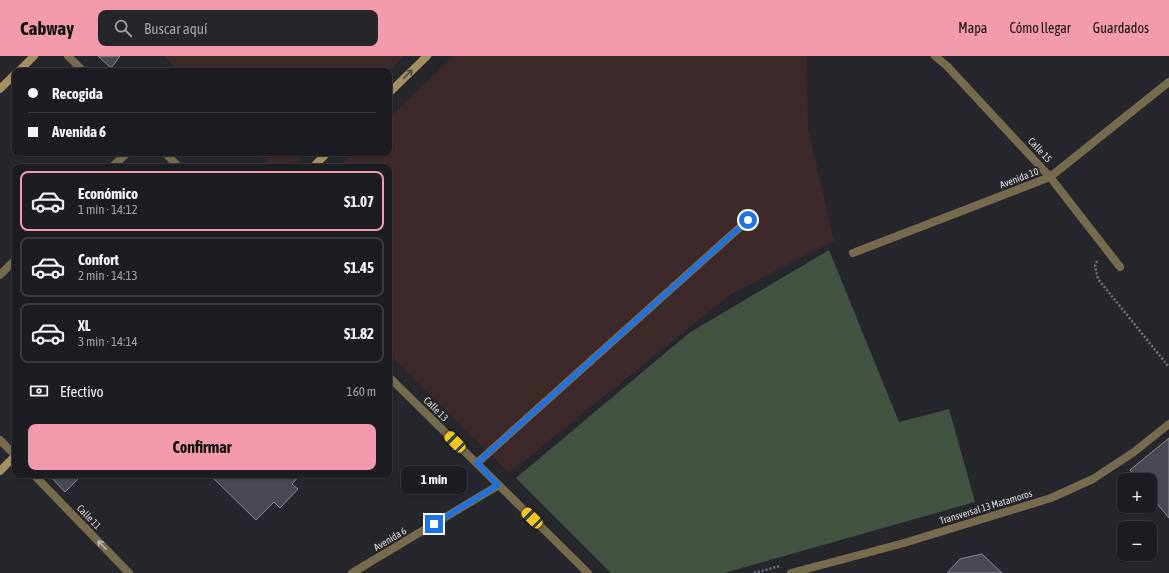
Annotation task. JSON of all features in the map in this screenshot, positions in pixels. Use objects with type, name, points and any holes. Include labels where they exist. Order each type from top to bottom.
[{"type":"street","points":[[22,68],[34,56]]},
{"type":"street","points":[[68,56],[80,68]]},
{"type":"street","points":[[392,90],[426,56]]},
{"type":"street","name":"Calle 15","points":[[935,56],[948,66],[1050,177],[1120,267]]},
{"type":"street","points":[[0,89],[12,77]]},
{"type":"street","name":"Avenida 10","points":[[853,253],[1050,177],[1169,82]]},
{"type":"street","points":[[115,164],[124,156]]},
{"type":"street","points":[[168,156],[176,164]]},
{"type":"street","points":[[316,164],[325,156]]},
{"type":"street","points":[[477,463],[748,220]]},
{"type":"street","points":[[0,275],[12,263]]},
{"type":"street","name":"Calle 13","points":[[392,380],[588,573]]},
{"type":"street","name":"Transversal 13 Matamoros","points":[[791,573],[904,543],[1051,498],[1093,480],[1134,452],[1169,424]]},
{"type":"street","points":[[0,440],[12,453]]},
{"type":"street","points":[[0,471],[12,459]]},
{"type":"street","name":"Calle 11","points":[[37,478],[129,573]]},
{"type":"street","name":"Avenida 6","points":[[356,572],[498,485]]},
{"type":"path","points":[[1106,249],[1098,257],[1095,266],[1098,279],[1169,367]]},
{"type":"path","points":[[754,573],[785,565]]},
{"type":"shaded area","points":[[164,56],[404,56],[392,68],[176,68]]},
{"type":"shaded area","points":[[454,56],[806,56],[808,128],[834,241],[732,293],[509,473],[392,357],[392,164],[341,164],[350,156],[392,156],[392,115]]},
{"type":"shaded area","points":[[262,156],[302,156],[294,164],[270,164]]},
{"type":"green space","points":[[829,250],[899,422],[949,409],[975,502],[724,573],[611,573],[516,478],[689,333]]},
{"type":"building","points":[[98,56],[120,56],[111,68]]},
{"type":"building","points":[[1169,438],[1169,518],[1157,503],[1157,473],[1132,473],[1130,470]]},
{"type":"building","points":[[52,478],[79,478],[65,492]]},
{"type":"building","points":[[213,478],[297,478],[292,484],[298,489],[280,508],[274,502],[256,520]]},
{"type":"building","points":[[982,554],[1002,573],[947,573],[960,559]]},
{"type":"route","points":[[434,524],[498,485],[477,463],[748,220]]}]
